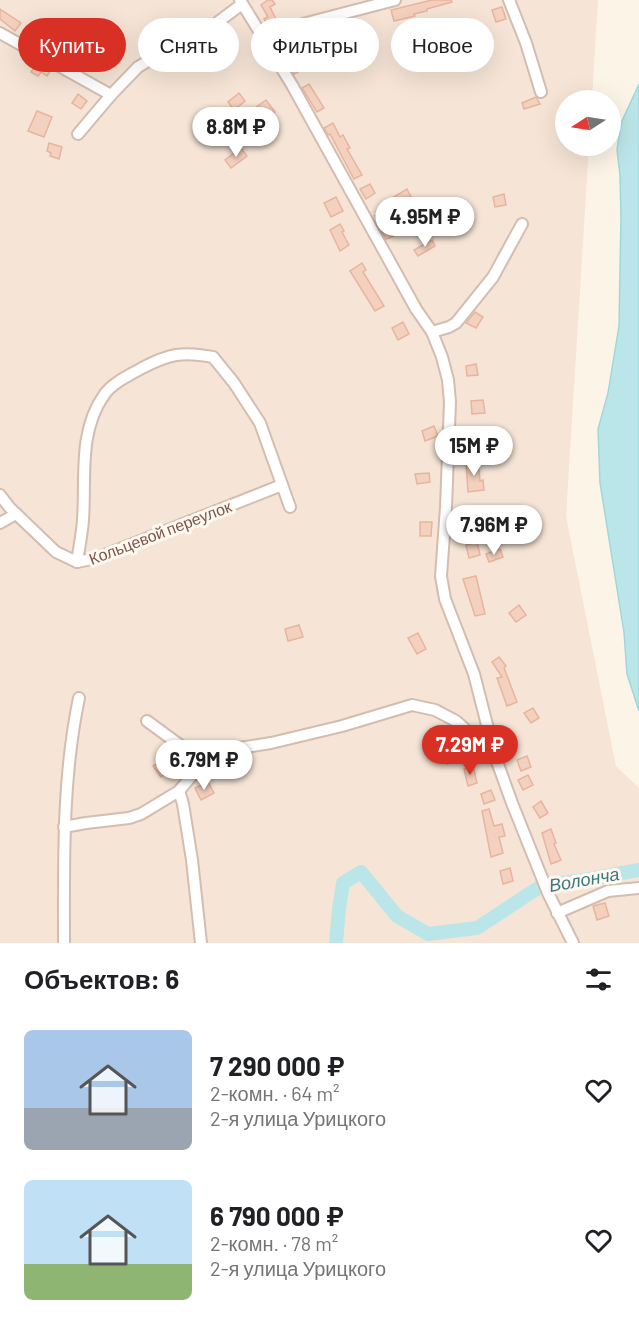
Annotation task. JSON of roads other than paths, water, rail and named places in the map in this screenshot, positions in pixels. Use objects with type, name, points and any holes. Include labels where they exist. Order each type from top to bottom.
[{"type":"street","points":[[328,18],[395,0]]},
{"type":"street","points":[[509,0],[526,43],[541,92]]},
{"type":"street","points":[[78,134],[111,95],[138,68],[158,55],[194,40],[241,2],[251,18]]},
{"type":"street","points":[[0,33],[111,95]]},
{"type":"street","points":[[284,72],[416,309],[432,332],[446,372],[450,402],[441,576],[449,613],[474,674],[495,756],[567,941]]},
{"type":"street","points":[[432,332],[456,323],[493,277],[522,224]]},
{"type":"street","name":"Кольцевой переулок","points":[[282,485],[97,558],[77,562],[83,520],[83,469],[90,422],[105,393],[128,376],[161,358],[190,353],[213,357],[234,383],[260,423],[290,507]]},
{"type":"street","points":[[0,495],[16,514],[56,552],[77,562]]},
{"type":"street","points":[[0,523],[16,514]]},
{"type":"street","points":[[64,943],[64,827],[72,730],[79,698]]},
{"type":"street","points":[[64,827],[129,818],[141,814],[179,791],[203,762],[227,750],[271,743],[342,726],[412,705],[435,710],[456,721],[495,756]]},
{"type":"street","points":[[147,721],[203,762]]},
{"type":"street","points":[[179,791],[192,860],[201,943]]},
{"type":"street","points":[[557,913],[608,891],[639,888]]},
{"type":"water","points":[[639,84],[639,711],[627,674],[624,632],[600,483],[598,429],[608,393],[619,326],[621,217],[618,156],[621,156],[622,121]]},
{"type":"waterway","name":"Волонча","points":[[336,943],[343,883],[361,872],[397,916],[428,934],[477,928],[541,886],[639,870]]}]
